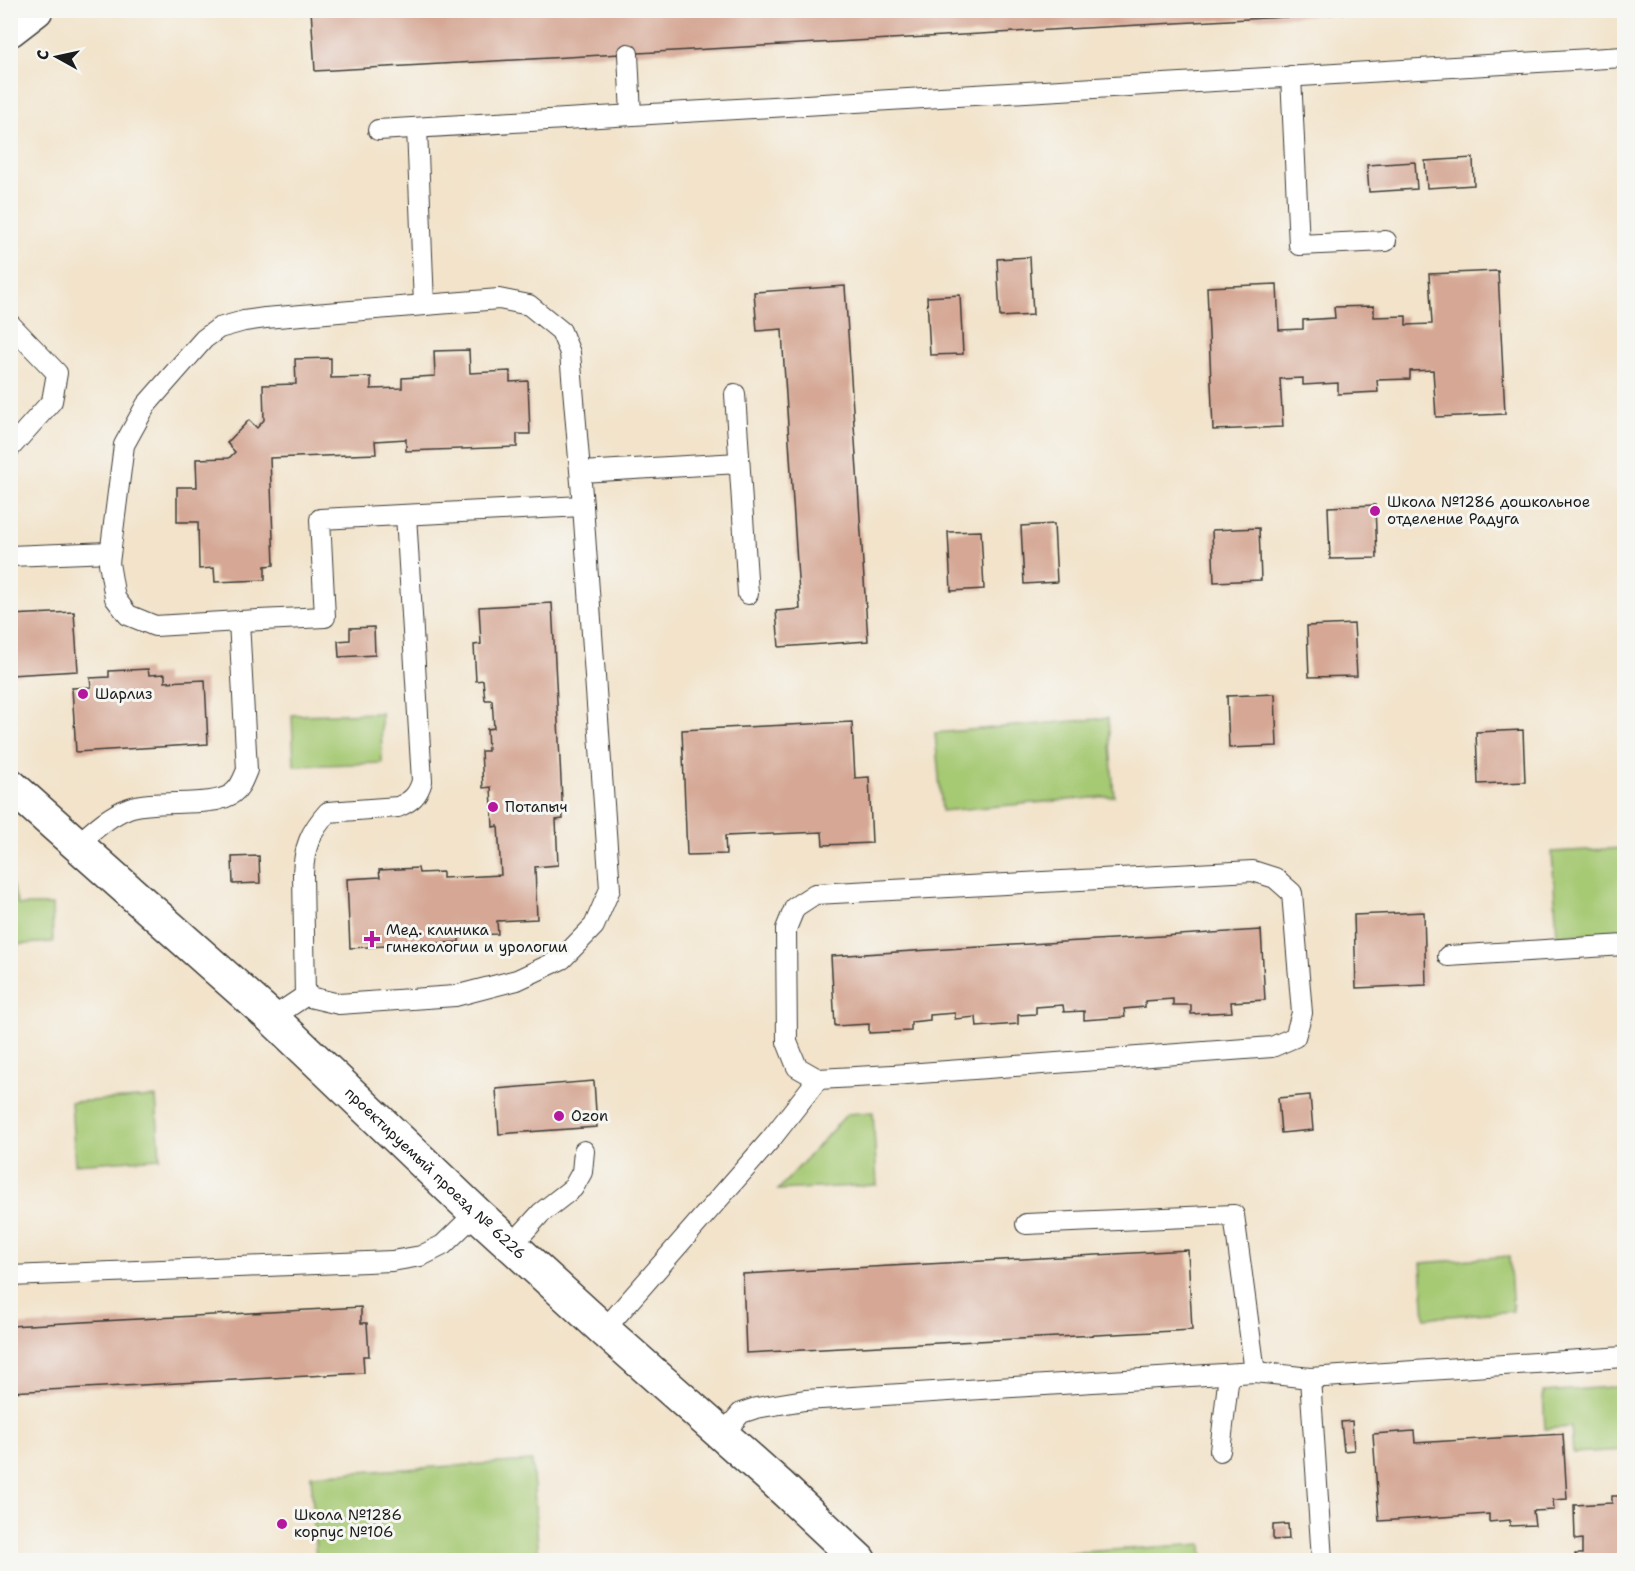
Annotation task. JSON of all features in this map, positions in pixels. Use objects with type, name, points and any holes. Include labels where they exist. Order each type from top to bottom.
[{"type":"street","points":[[10,30],[36,10]]},
{"type":"street","name":"проектируемый проезд № 6226","points":[[10,785],[272,1018],[476,1213],[604,1330],[723,1434],[859,1560]]},
{"type":"lane","points":[[628,54],[631,115]]},
{"type":"lane","points":[[378,130],[1624,57]]},
{"type":"lane","points":[[1291,76],[1299,245],[1386,241]]},
{"type":"lane","points":[[417,128],[424,305]]},
{"type":"lane","points":[[272,1018],[305,996],[339,1004],[455,996],[517,981],[562,959],[594,926],[610,889],[584,506],[570,353],[561,331],[529,305],[500,299],[275,317],[243,321],[219,328],[204,339],[146,405],[124,445],[109,563],[115,598],[128,615],[155,626],[325,617],[320,519],[584,506]]},
{"type":"lane","points":[[10,324],[57,373],[52,401],[10,448]]},
{"type":"lane","points":[[735,394],[747,594]]},
{"type":"lane","points":[[581,472],[739,463]]},
{"type":"lane","points":[[305,996],[303,874],[304,856],[309,838],[317,824],[328,812],[398,807],[408,803],[415,796],[422,781],[406,515]]},
{"type":"lane","points":[[10,556],[110,552]]},
{"type":"lane","points":[[77,845],[107,819],[131,807],[215,801],[232,795],[241,786],[247,770],[239,621]]},
{"type":"lane","points":[[604,1330],[771,1139],[818,1079],[1272,1047],[1295,1037],[1302,1012],[1292,893],[1275,878],[1253,871],[816,894],[795,907],[786,929],[786,997],[787,1042],[797,1067],[818,1079]]},
{"type":"lane","points":[[1448,956],[1624,945]]},
{"type":"lane","points":[[512,1245],[541,1213],[573,1188],[582,1172],[584,1151]]},
{"type":"lane","points":[[10,1276],[392,1261],[421,1256],[443,1245],[476,1213]]},
{"type":"lane","points":[[1026,1224],[1234,1215],[1255,1372]]},
{"type":"lane","points":[[723,1434],[741,1413],[756,1408],[805,1400],[1255,1372],[1310,1378],[1624,1357]]},
{"type":"lane","points":[[1220,1451],[1229,1374]]},
{"type":"lane","points":[[1310,1378],[1323,1560]]},
{"type":"green space","points":[[381,713],[382,763],[294,766],[292,715]]},
{"type":"green space","points":[[1108,718],[1114,796],[942,811],[935,733]]},
{"type":"green space","points":[[1624,848],[1624,932],[1557,936],[1552,852]]},
{"type":"green space","points":[[11,882],[18,905],[52,905],[53,942],[11,945]]},
{"type":"green space","points":[[156,1097],[160,1158],[75,1164],[71,1102]]},
{"type":"green space","points":[[873,1112],[877,1185],[778,1190],[847,1114]]},
{"type":"green space","points":[[1509,1256],[1513,1311],[1425,1318],[1421,1263]]},
{"type":"green space","points":[[1624,1386],[1624,1450],[1573,1453],[1571,1427],[1545,1429],[1543,1392]]},
{"type":"green space","points":[[532,1461],[539,1560],[316,1560],[311,1475]]},
{"type":"green space","points":[[1202,1544],[1203,1560],[1066,1560],[1066,1553]]},
{"type":"building","points":[[311,10],[1373,10],[1373,12],[315,71]]},
{"type":"building","points":[[1473,158],[1474,185],[1427,188],[1425,161]]},
{"type":"building","points":[[1415,162],[1417,189],[1369,192],[1367,165]]},
{"type":"building","points":[[1030,257],[1033,315],[1000,317],[997,259]]},
{"type":"building","points":[[1498,271],[1505,414],[1436,417],[1433,370],[1410,371],[1410,379],[1377,380],[1378,392],[1338,394],[1338,383],[1303,385],[1303,378],[1280,379],[1283,427],[1213,430],[1207,287],[1277,284],[1279,330],[1303,329],[1303,320],[1335,318],[1334,307],[1374,306],[1374,317],[1406,316],[1406,325],[1432,324],[1429,274]]},
{"type":"building","points":[[845,286],[868,641],[779,647],[776,611],[800,609],[782,329],[757,331],[754,292]]},
{"type":"building","points":[[960,295],[963,354],[930,355],[927,297]]},
{"type":"building","points":[[469,350],[470,373],[510,371],[510,382],[528,381],[530,434],[517,434],[517,447],[406,451],[406,439],[375,441],[376,454],[270,458],[274,565],[265,566],[265,580],[215,582],[214,568],[199,569],[198,522],[177,522],[177,487],[197,487],[196,459],[229,458],[235,452],[227,443],[249,420],[257,428],[264,420],[263,385],[296,384],[295,359],[331,358],[331,378],[371,377],[371,389],[402,388],[402,378],[435,376],[434,351]]},
{"type":"building","points":[[1375,505],[1377,558],[1330,559],[1328,507]]},
{"type":"building","points":[[1054,524],[1057,582],[1024,584],[1021,526]]},
{"type":"building","points":[[1259,528],[1261,580],[1214,582],[1212,530]]},
{"type":"building","points":[[981,531],[984,589],[951,591],[948,532]]},
{"type":"building","points":[[552,603],[563,819],[556,820],[558,865],[535,867],[537,919],[497,921],[498,934],[459,935],[459,942],[350,948],[347,879],[380,877],[379,870],[418,868],[419,873],[443,872],[443,878],[501,875],[498,826],[493,827],[491,787],[483,788],[481,751],[488,751],[487,729],[494,728],[492,700],[485,700],[483,680],[476,681],[474,645],[481,644],[479,607]]},
{"type":"building","points":[[74,612],[78,671],[10,675],[10,615]]},
{"type":"building","points":[[1354,624],[1357,676],[1309,677],[1307,626]]},
{"type":"building","points":[[374,627],[375,655],[339,657],[338,641],[350,640],[350,628]]},
{"type":"building","points":[[148,669],[149,675],[165,674],[165,682],[205,680],[208,744],[76,752],[72,688],[91,687],[90,678],[109,677],[109,671]]},
{"type":"building","points":[[1275,694],[1277,746],[1229,748],[1227,696]]},
{"type":"building","points":[[852,722],[855,778],[869,777],[872,843],[823,845],[822,832],[725,836],[726,854],[687,855],[682,730]]},
{"type":"building","points":[[1523,730],[1525,782],[1478,784],[1476,732]]},
{"type":"building","points":[[259,856],[260,883],[233,884],[232,857]]},
{"type":"building","points":[[1424,912],[1426,985],[1356,988],[1354,915]]},
{"type":"building","points":[[1261,930],[1265,1000],[1231,1002],[1232,1012],[1191,1014],[1191,1005],[1173,1005],[1173,999],[1145,1001],[1145,1007],[1124,1009],[1125,1017],[1084,1020],[1084,1011],[1064,1012],[1063,1005],[1036,1007],[1036,1014],[1018,1015],[1018,1024],[977,1027],[976,1017],[955,1019],[955,1013],[930,1015],[930,1020],[911,1022],[911,1031],[869,1033],[869,1024],[835,1026],[831,956]]},
{"type":"building","points":[[594,1081],[597,1127],[499,1134],[496,1089]]},
{"type":"building","points":[[1310,1095],[1313,1130],[1281,1133],[1278,1098]]},
{"type":"building","points":[[1188,1250],[1192,1330],[746,1353],[743,1274]]},
{"type":"building","points":[[361,1307],[361,1323],[367,1323],[369,1356],[363,1356],[364,1373],[10,1392],[10,1326]]},
{"type":"building","points":[[1352,1421],[1354,1450],[1344,1451],[1341,1422]]},
{"type":"building","points":[[1414,1431],[1415,1443],[1563,1434],[1567,1499],[1553,1500],[1554,1510],[1533,1511],[1535,1525],[1510,1526],[1510,1520],[1489,1522],[1489,1514],[1379,1521],[1373,1434]]},
{"type":"building","points":[[1612,1496],[1624,1496],[1624,1560],[1576,1560],[1575,1554],[1582,1554],[1582,1539],[1575,1540],[1574,1505],[1612,1503]]},
{"type":"building","points":[[1288,1524],[1289,1539],[1273,1540],[1273,1525]]},
{"type":"place","name":"Школа №1286 дошкольное отделение Радуга","points":[[1375,511]]},
{"type":"place","name":"Шарлиз","points":[[83,694]]},
{"type":"place","name":"Потапыч","points":[[493,807]]},
{"type":"place","name":"Мед. клиника гинекологии и урологии","points":[[372,939]]},
{"type":"place","name":"Ozon","points":[[559,1116]]},
{"type":"place","name":"Школа №1286 корпус №106","points":[[282,1524]]}]
